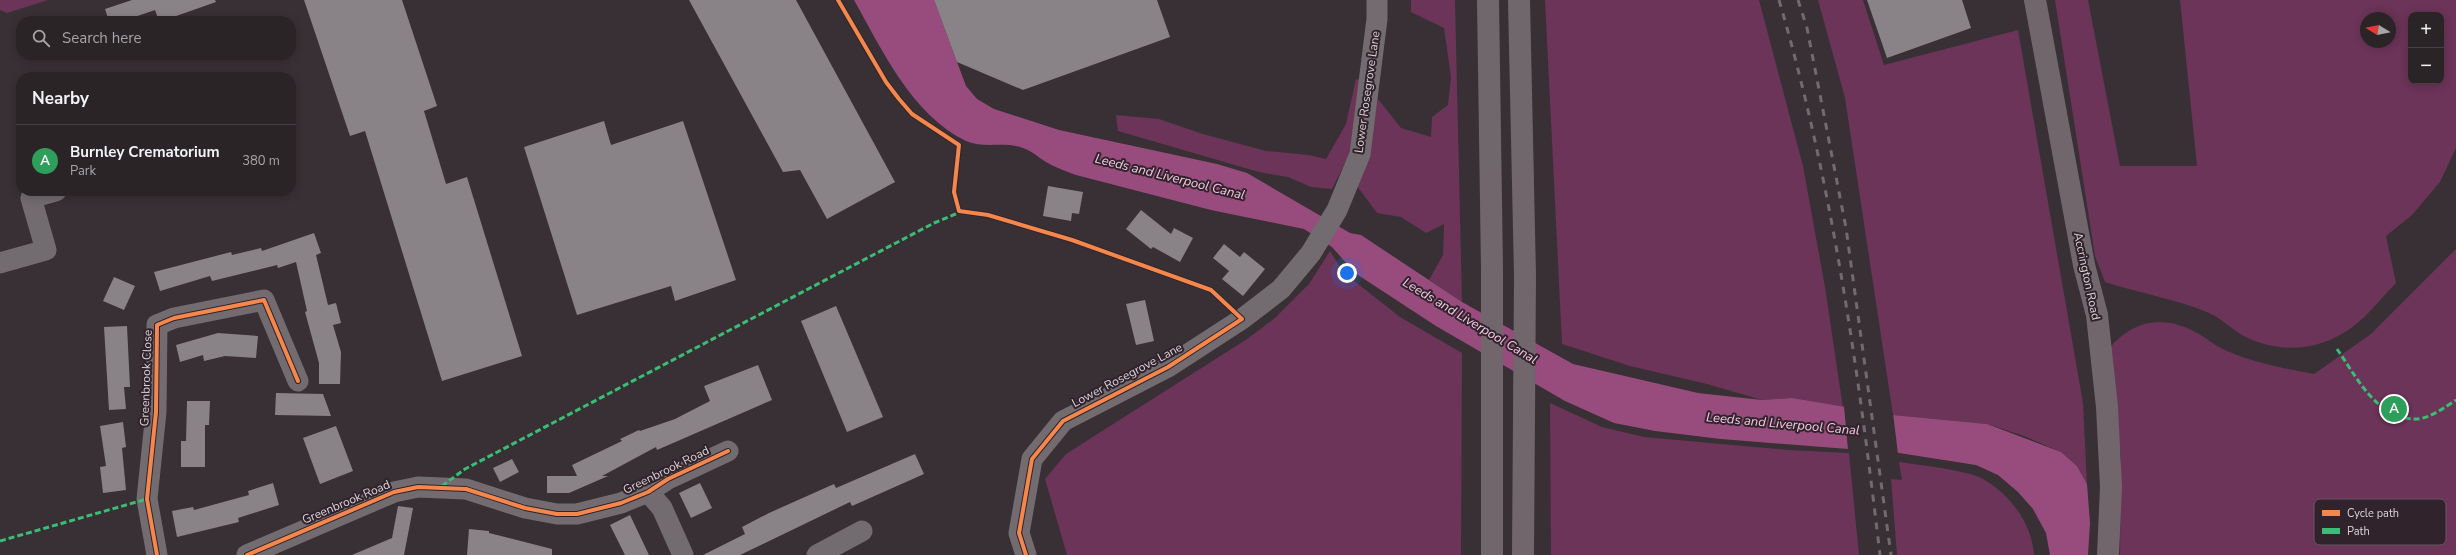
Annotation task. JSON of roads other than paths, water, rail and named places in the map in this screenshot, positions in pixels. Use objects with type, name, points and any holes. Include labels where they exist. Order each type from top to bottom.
[{"type":"highway","points":[[1488,0],[1492,269],[1492,555]]},
{"type":"highway","points":[[1519,0],[1524,276],[1523,555]]},
{"type":"highway","name":"Accrington Road","points":[[2035,0],[2084,265],[2096,315],[2107,407],[2112,487],[2108,555]]},
{"type":"street","name":"Lower Rosegrove Lane","points":[[1026,555],[1019,533],[1032,460],[1063,421],[1168,367],[1242,319],[1281,289],[1311,253],[1337,210],[1360,154],[1377,19],[1377,0]]},
{"type":"street","points":[[0,263],[46,250],[30,198],[37,196]]},
{"type":"street","name":"Greenbrook Close","points":[[156,555],[147,499],[156,412],[157,325],[174,318],[264,300],[298,381]]},
{"type":"street","name":"Greenbrook Road","points":[[247,555],[365,503],[394,492],[418,487],[466,489],[525,508],[557,514],[577,514],[621,503],[648,492],[668,478],[728,451]]},
{"type":"street","points":[[648,492],[662,508],[683,555]]},
{"type":"street","points":[[817,555],[845,548],[862,531]]},
{"type":"water","name":"Leeds and Liverpool Canal","points":[[854,0],[934,0],[966,86],[977,99],[994,109],[1059,130],[1217,164],[1247,173],[1350,233],[1361,235],[1462,302],[1573,364],[1698,393],[1762,400],[1792,398],[1893,415],[1987,424],[2061,452],[2077,466],[2087,484],[2090,523],[2088,555],[2050,555],[2046,533],[2033,509],[2018,492],[1998,475],[1976,465],[1899,453],[1721,439],[1655,431],[1614,423],[1565,401],[1436,326],[1355,273],[1332,247],[1304,229],[1211,210],[1076,175],[1054,166],[1029,151],[1016,146],[980,144],[966,141],[947,130],[914,98],[900,80]]},
{"type":"railway","points":[[1779,0],[1798,68],[1814,137],[1841,275],[1872,485],[1880,555]]},
{"type":"railway","points":[[1798,0],[1807,28],[1846,228],[1891,555]]},
{"type":"place","name":"Burnley Crematorium","points":[[2394,409]]}]
